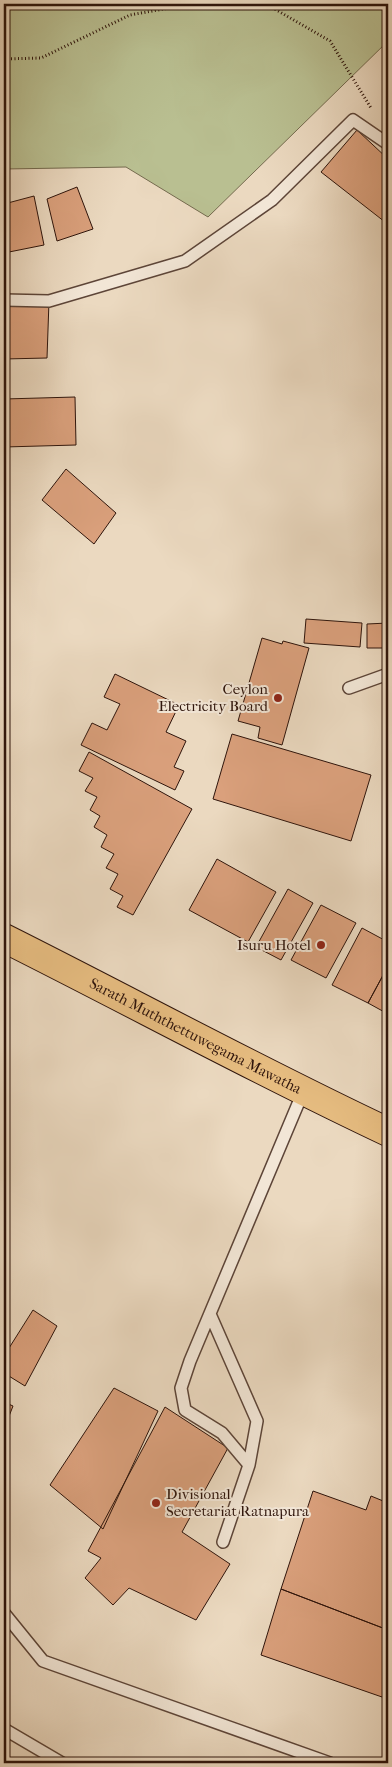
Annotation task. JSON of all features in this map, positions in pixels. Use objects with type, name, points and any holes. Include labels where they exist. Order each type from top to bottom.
[{"type":"main road","name":"Sarath Muththettuwegama Mawatha","points":[[4,938],[163,1018],[303,1092],[388,1132]]},
{"type":"lane","points":[[4,300],[49,301],[185,261],[272,200],[353,120],[388,144]]},
{"type":"lane","points":[[349,688],[388,674]]},
{"type":"lane","points":[[249,1465],[222,1432],[184,1410],[181,1388],[303,1092]]},
{"type":"lane","points":[[210,1314],[257,1421],[249,1465],[223,1542]]},
{"type":"lane","points":[[4,1612],[43,1661],[330,1763]]},
{"type":"lane","points":[[4,1729],[62,1763]]},
{"type":"path","points":[[4,59],[41,58],[130,14],[191,4]]},
{"type":"path","points":[[266,4],[330,41],[374,113]]},
{"type":"green space","points":[[4,4],[388,4],[388,41],[208,217],[126,167],[4,169]]},
{"type":"building","points":[[357,130],[388,159],[388,218],[385,222],[321,172]]},
{"type":"building","points":[[77,187],[93,229],[57,241],[47,199]]},
{"type":"building","points":[[34,196],[44,245],[9,252],[4,204]]},
{"type":"building","points":[[49,301],[47,358],[4,359],[4,302]]},
{"type":"building","points":[[75,397],[76,445],[4,447],[4,399]]},
{"type":"building","points":[[66,469],[116,513],[94,544],[42,500]]},
{"type":"building","points":[[306,619],[362,623],[360,647],[304,643]]},
{"type":"building","points":[[388,623],[388,648],[367,648],[367,624]]},
{"type":"building","points":[[262,638],[282,644],[283,641],[309,648],[282,745],[258,738],[260,727],[238,721]]},
{"type":"building","points":[[115,674],[179,705],[166,732],[186,741],[174,767],[184,771],[175,790],[81,745],[92,723],[107,730],[120,704],[104,697]]},
{"type":"building","points":[[232,734],[371,775],[351,841],[213,799]]},
{"type":"building","points":[[89,752],[192,809],[133,915],[117,907],[123,896],[110,889],[118,874],[106,868],[114,854],[101,847],[107,835],[94,827],[100,816],[90,810],[97,797],[85,791],[93,778],[79,771]]},
{"type":"building","points":[[217,859],[276,892],[248,942],[189,910]]},
{"type":"building","points":[[288,889],[313,903],[281,960],[256,947]]},
{"type":"building","points":[[321,905],[356,923],[326,978],[291,960]]},
{"type":"building","points":[[362,928],[388,942],[388,966],[368,1003],[332,985]]},
{"type":"building","points":[[388,966],[388,1014],[368,1003]]},
{"type":"building","points":[[33,1310],[57,1326],[25,1386],[4,1373],[4,1356]]},
{"type":"building","points":[[114,1388],[158,1411],[103,1529],[50,1485]]},
{"type":"building","points":[[4,1402],[13,1406],[4,1429]]},
{"type":"building","points":[[165,1407],[228,1448],[182,1532],[230,1564],[196,1620],[129,1588],[113,1605],[85,1578],[101,1558],[88,1551]]},
{"type":"building","points":[[313,1491],[366,1510],[371,1496],[388,1503],[388,1630],[281,1589]]},
{"type":"building","points":[[281,1589],[388,1630],[388,1681],[382,1697],[261,1655]]},
{"type":"place","name":"Ceylon Electricity Board","points":[[278,698]]},
{"type":"place","name":"Isuru Hotel","points":[[321,945]]},
{"type":"place","name":"Divisional Secretariat Ratnapura","points":[[156,1503]]}]
